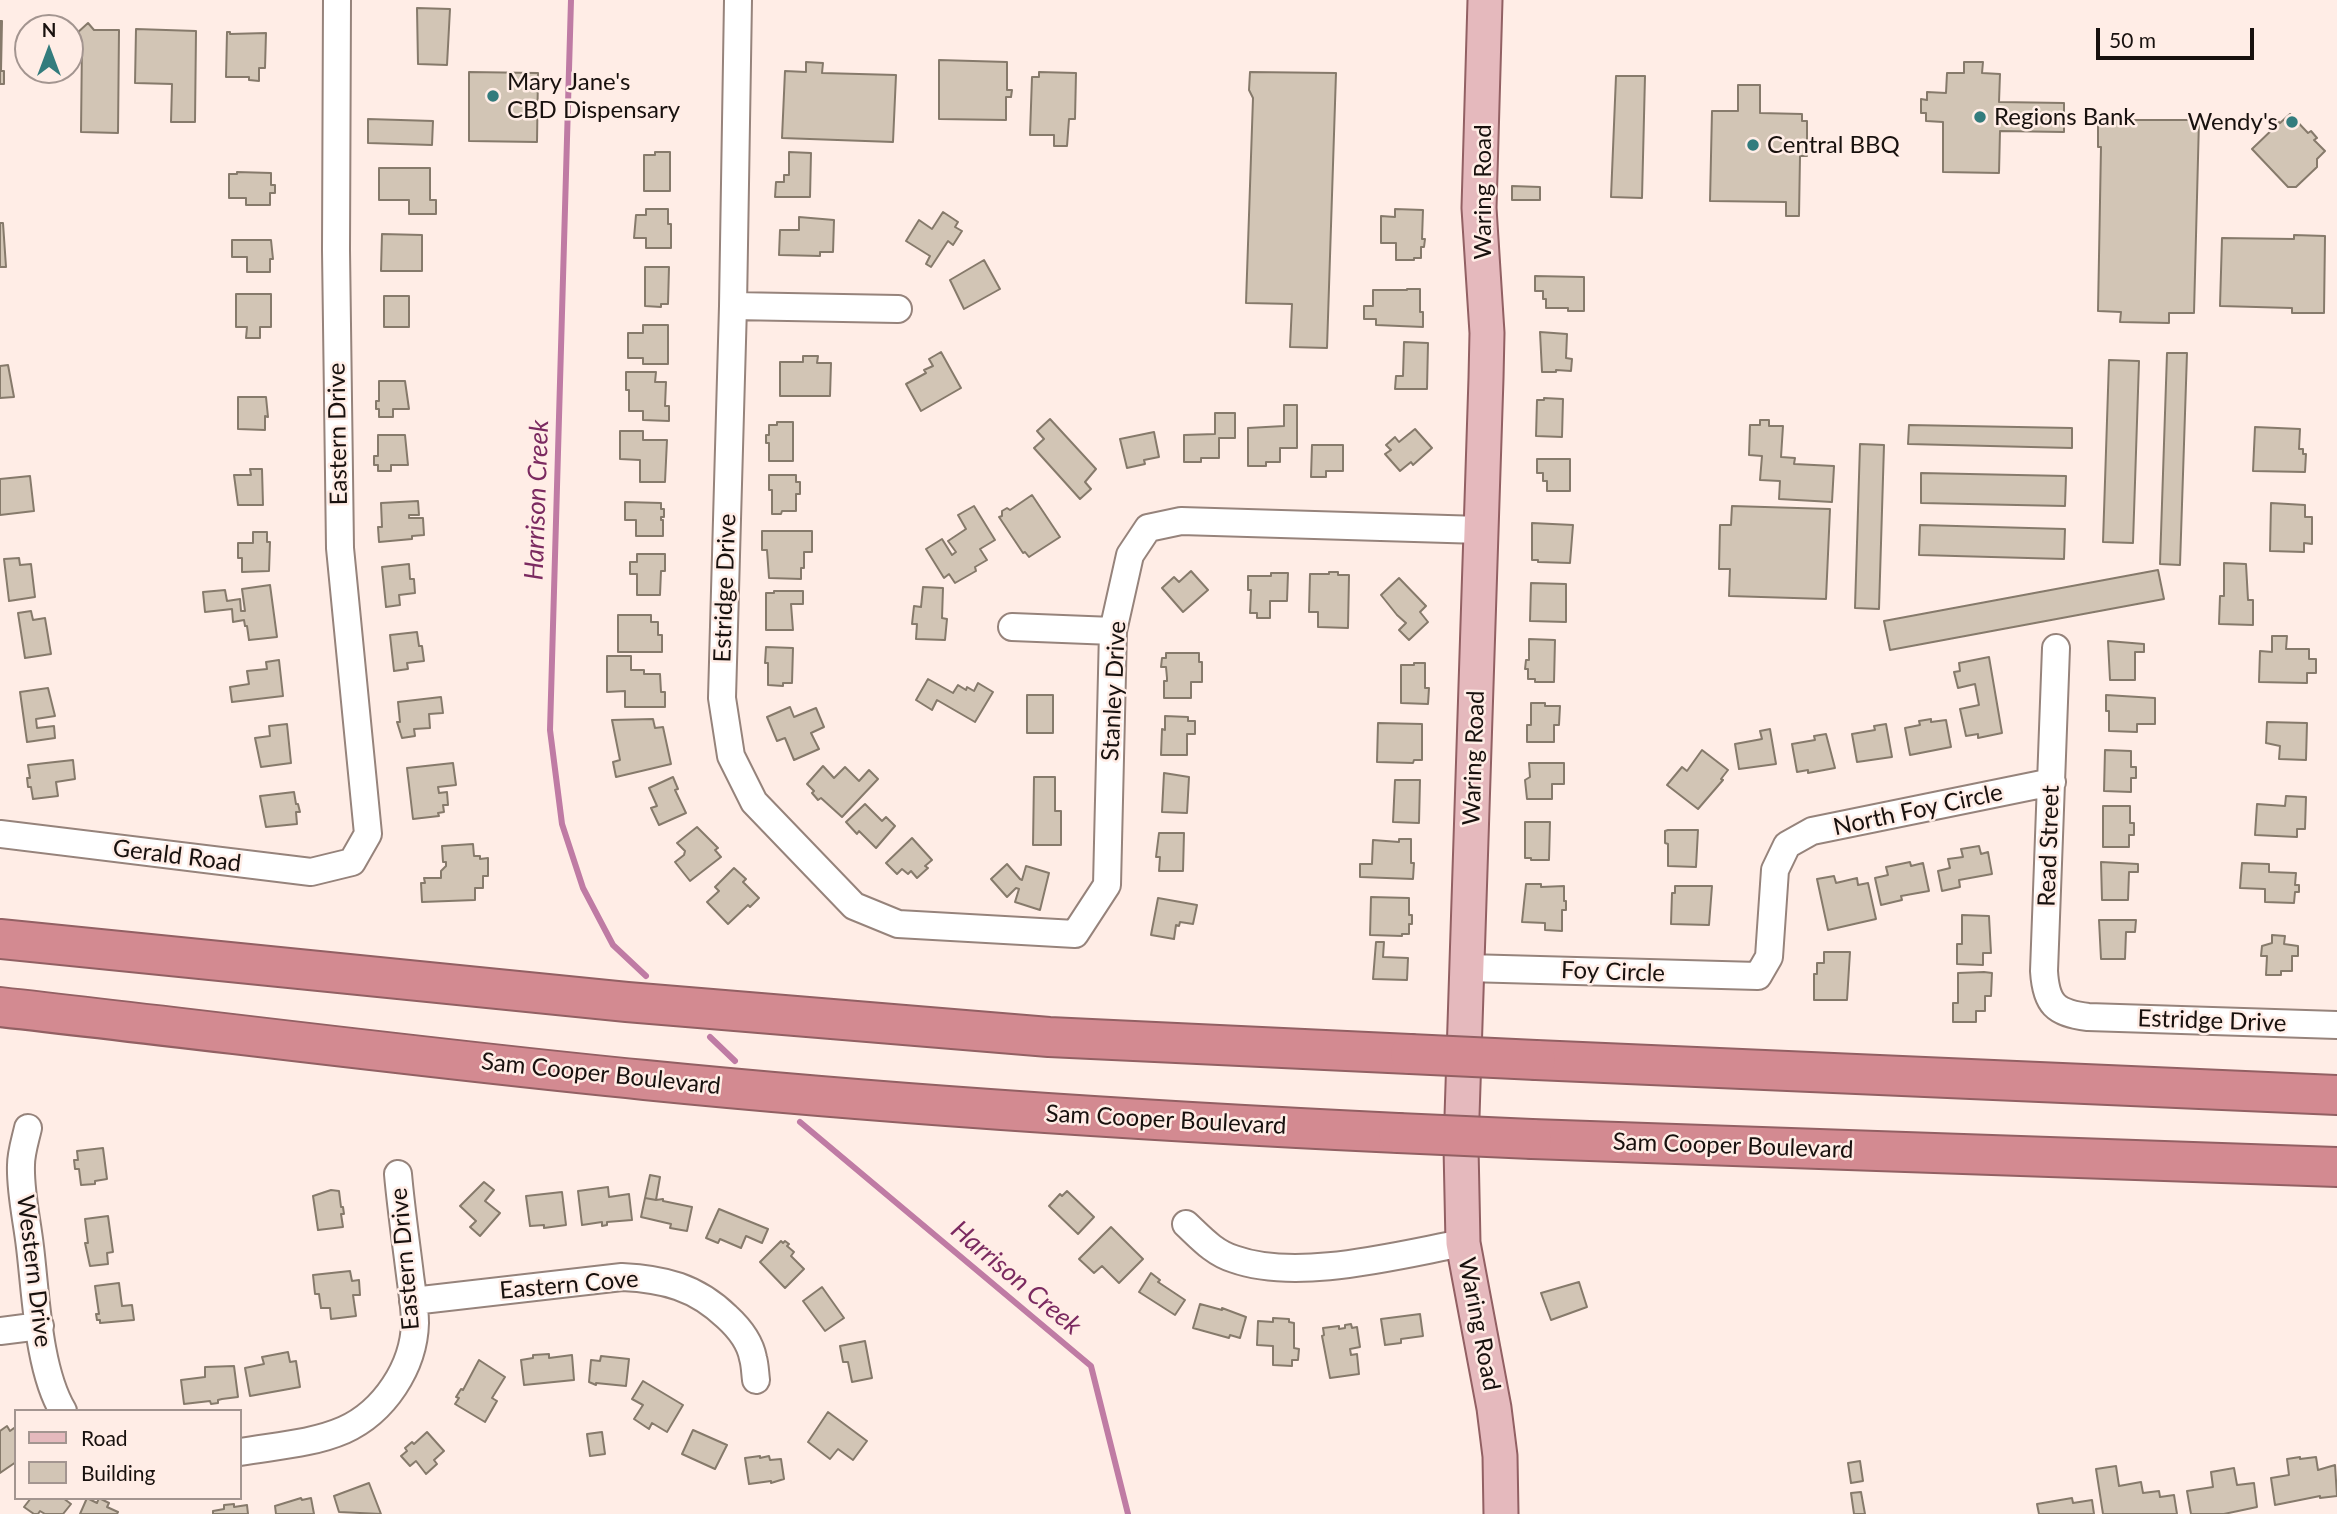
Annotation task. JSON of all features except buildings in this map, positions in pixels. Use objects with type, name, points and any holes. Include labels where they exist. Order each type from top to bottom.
[{"type":"highway","points":[[0,939],[627,1002],[1035,1036],[2337,1095]]},
{"type":"highway","name":"Sam Cooper Boulevard","points":[[0,1007],[644,1080],[931,1106],[1190,1123],[1532,1139],[2337,1167]]},
{"type":"main road","name":"Waring Road","points":[[1485,0],[1479,208],[1487,333],[1461,1147],[1463,1243],[1494,1408],[1500,1456],[1501,1514]]},
{"type":"street","name":"Eastern Drive","points":[[337,0],[336,250],[340,548],[369,834],[352,862]]},
{"type":"street","name":"Estridge Drive","points":[[738,0],[722,698],[731,756],[754,802],[854,906],[898,924],[1075,933]]},
{"type":"street","points":[[733,306],[898,309]]},
{"type":"street","name":"Stanley Drive","points":[[1075,933],[1107,885],[1113,631],[1130,555],[1148,528],[1181,521],[1481,530]]},
{"type":"street","points":[[1012,627],[1113,631]]},
{"type":"street","name":"Read Street","points":[[2056,648],[2045,988],[2050,1001],[2058,1009],[2072,1015],[2088,1017]]},
{"type":"street","name":"North Foy Circle","points":[[1758,976],[1769,957],[1775,870],[1787,845],[1812,831],[2052,782]]},
{"type":"street","name":"Gerald Road","points":[[0,834],[311,872],[352,862]]},
{"type":"street","name":"Foy Circle","points":[[1467,968],[1758,976]]},
{"type":"street","name":"Estridge Drive","points":[[2088,1017],[2337,1025]]},
{"type":"street","name":"Western Drive","points":[[28,1128],[21,1171],[48,1377],[62,1409]]},
{"type":"street","name":"Eastern Drive","points":[[245,1451],[329,1436],[354,1425],[375,1409],[400,1378],[408,1358],[415,1323],[398,1174]]},
{"type":"street","points":[[1186,1224],[1216,1251],[1232,1259],[1249,1264],[1283,1267],[1360,1262],[1463,1243]]},
{"type":"street","name":"Eastern Cove","points":[[413,1301],[622,1277],[669,1283],[711,1301],[737,1326],[753,1357],[756,1380]]},
{"type":"street","points":[[0,1331],[40,1326]]},
{"type":"waterway","name":"Harrison Creek","points":[[571,0],[550,730],[562,824],[583,888],[613,945],[646,976]]},
{"type":"waterway","name":"Harrison Creek","points":[[710,1037],[735,1061]]},
{"type":"waterway","name":"Harrison Creek","points":[[800,1122],[1091,1366],[1128,1514]]},
{"type":"place","name":"Mary Jane's CBD Dispensary","points":[[493,96]]},
{"type":"place","name":"Regions Bank","points":[[1980,117]]},
{"type":"place","name":"Wendy's","points":[[2292,122]]},
{"type":"place","name":"Central BBQ","points":[[1753,145]]}]
